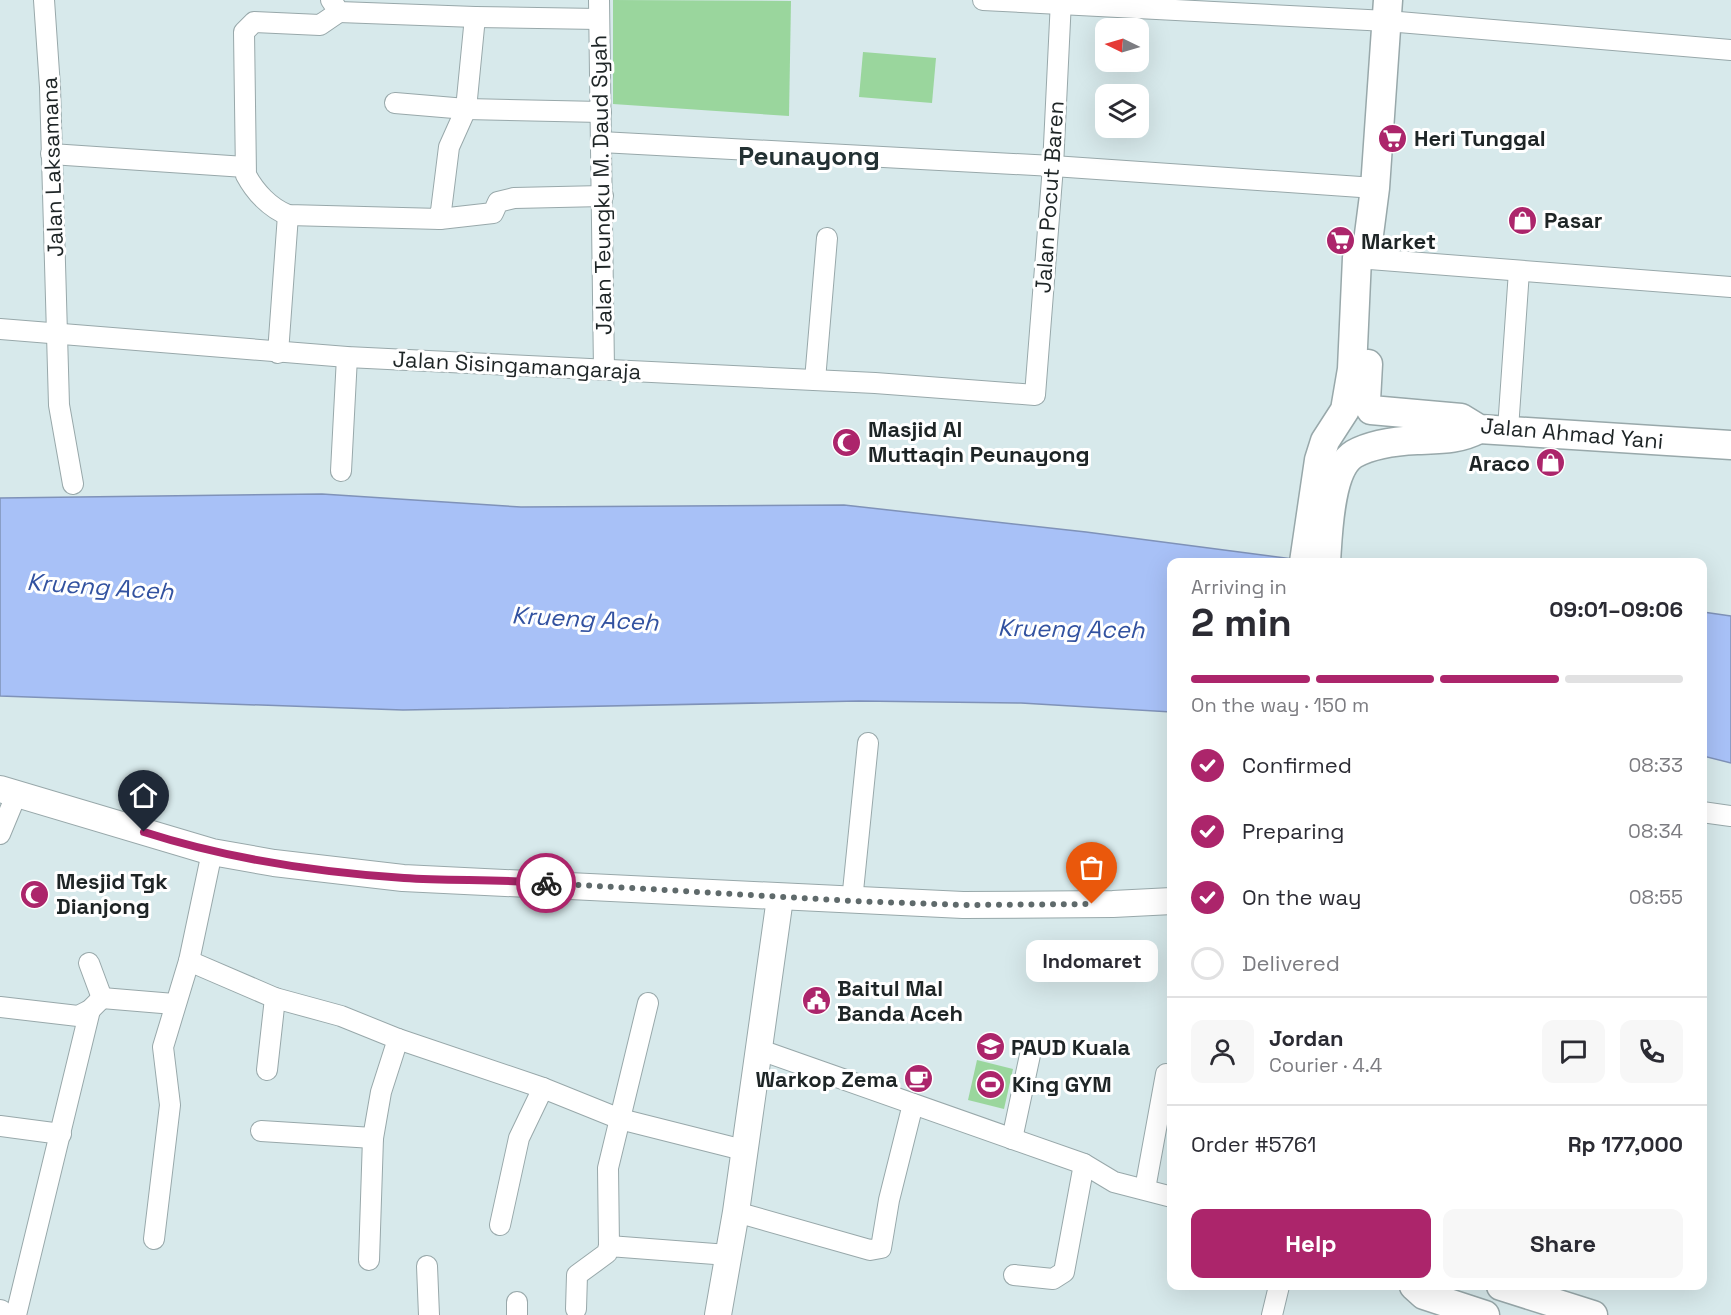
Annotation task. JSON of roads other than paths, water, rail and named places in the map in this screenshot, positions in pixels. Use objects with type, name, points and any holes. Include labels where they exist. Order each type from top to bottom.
[{"type":"main road","points":[[1316,551],[1318,460],[1325,441],[1345,410],[1352,369],[1375,188],[1388,11]]},
{"type":"main road","name":"Jalan Ahmad Yani","points":[[1367,253],[1366,395],[1368,408],[1461,418],[1479,429],[1508,429],[1731,445]]},
{"type":"main road","points":[[1316,551],[1338,476],[1347,460],[1355,454],[1398,441],[1460,438],[1479,429]]},
{"type":"main road","points":[[1418,1290],[1424,1295],[1485,1315]]},
{"type":"main road","points":[[1514,1290],[1593,1315]]},
{"type":"street","name":"Jalan Laksamana","points":[[44,0],[59,405],[73,484]]},
{"type":"street","points":[[983,0],[1388,11],[1731,50]]},
{"type":"street","name":"Jalan Pocut Baren","points":[[1035,395],[1053,166],[1061,3]]},
{"type":"street","points":[[599,9],[475,17],[335,6],[320,25],[254,22],[246,28],[245,167],[255,188],[273,207],[288,215],[440,219],[493,213],[498,202],[514,198],[603,196]]},
{"type":"street","name":"Jalan Teungku M. Daud Syah","points":[[599,9],[604,370]]},
{"type":"street","points":[[440,219],[449,147],[466,109],[475,17]]},
{"type":"street","points":[[395,103],[466,109],[601,112]]},
{"type":"street","points":[[601,142],[1053,166],[1375,188]]},
{"type":"street","points":[[51,154],[245,167]]},
{"type":"street","points":[[278,353],[288,215]]},
{"type":"street","points":[[815,380],[827,238]]},
{"type":"street","points":[[1367,253],[1519,271],[1731,287]]},
{"type":"street","points":[[1508,429],[1519,271]]},
{"type":"street","name":"Jalan Sisingamangaraja","points":[[0,329],[278,353],[815,380],[1035,395]]},
{"type":"street","points":[[341,471],[347,357]]},
{"type":"street","points":[[852,901],[868,743]]},
{"type":"street","points":[[0,834],[9,791],[212,852],[274,863],[403,878],[649,888],[780,898],[963,905],[1167,901]]},
{"type":"street","points":[[1707,813],[1731,816]]},
{"type":"street","points":[[154,1239],[170,1105],[163,1047],[174,1004],[189,961],[212,852]]},
{"type":"street","points":[[718,1315],[736,1212],[780,898]]},
{"type":"street","points":[[189,961],[275,998],[341,1016],[398,1039],[543,1088],[620,1119],[743,1150]]},
{"type":"street","points":[[16,1315],[96,1004],[88,963]]},
{"type":"street","points":[[267,1070],[275,998]]},
{"type":"street","points":[[576,1309],[577,1275],[607,1253],[609,1246],[608,1168],[648,1003]]},
{"type":"street","points":[[1,1012],[69,1016],[83,1014],[96,1004],[174,1004]]},
{"type":"street","points":[[369,1260],[373,1138],[381,1092],[398,1039]]},
{"type":"street","points":[[760,1050],[1084,1164],[1114,1182],[1167,1196]]},
{"type":"street","points":[[1012,1139],[1030,1055]]},
{"type":"street","points":[[1145,1189],[1166,1074]]},
{"type":"street","points":[[500,1225],[519,1138],[543,1088]]},
{"type":"street","points":[[736,1212],[870,1250],[881,1248],[889,1200],[913,1104]]},
{"type":"street","points":[[0,1126],[61,1134]]},
{"type":"street","points":[[261,1131],[373,1138]]},
{"type":"street","points":[[1014,1275],[1053,1278],[1064,1272],[1084,1164]]},
{"type":"street","points":[[609,1246],[728,1255]]},
{"type":"street","points":[[427,1266],[429,1315]]},
{"type":"street","points":[[1272,1315],[1278,1290]]},
{"type":"water","name":"Krueng Aceh","points":[[322,494],[521,507],[844,505],[1086,532],[1285,558],[1167,558],[1167,712],[1021,703],[859,701],[403,710],[0,696],[0,498]]},
{"type":"water","points":[[1707,613],[1731,616],[1731,763],[1707,757]]},
{"type":"place","name":"Heri Tunggal","points":[[1393,138]]},
{"type":"place","name":"Pasar","points":[[1523,220]]},
{"type":"place","name":"Market","points":[[1340,241]]},
{"type":"place","name":"Masjid Al Muttaqin Peunayong","points":[[847,442]]},
{"type":"place","name":"Araco","points":[[1551,463]]},
{"type":"place","name":"Mesjid Tgk Dianjong","points":[[35,894]]},
{"type":"place","name":"Indomaret","points":[[1092,904]]},
{"type":"place","name":"Baitul Mal Banda Aceh","points":[[816,1001]]},
{"type":"place","name":"PAUD Kuala","points":[[990,1047]]},
{"type":"place","name":"Warkop Zema","points":[[919,1079]]},
{"type":"place","name":"King GYM","points":[[991,1084]]},
{"type":"district","name":"Peunayong","points":[[809,156]]}]
